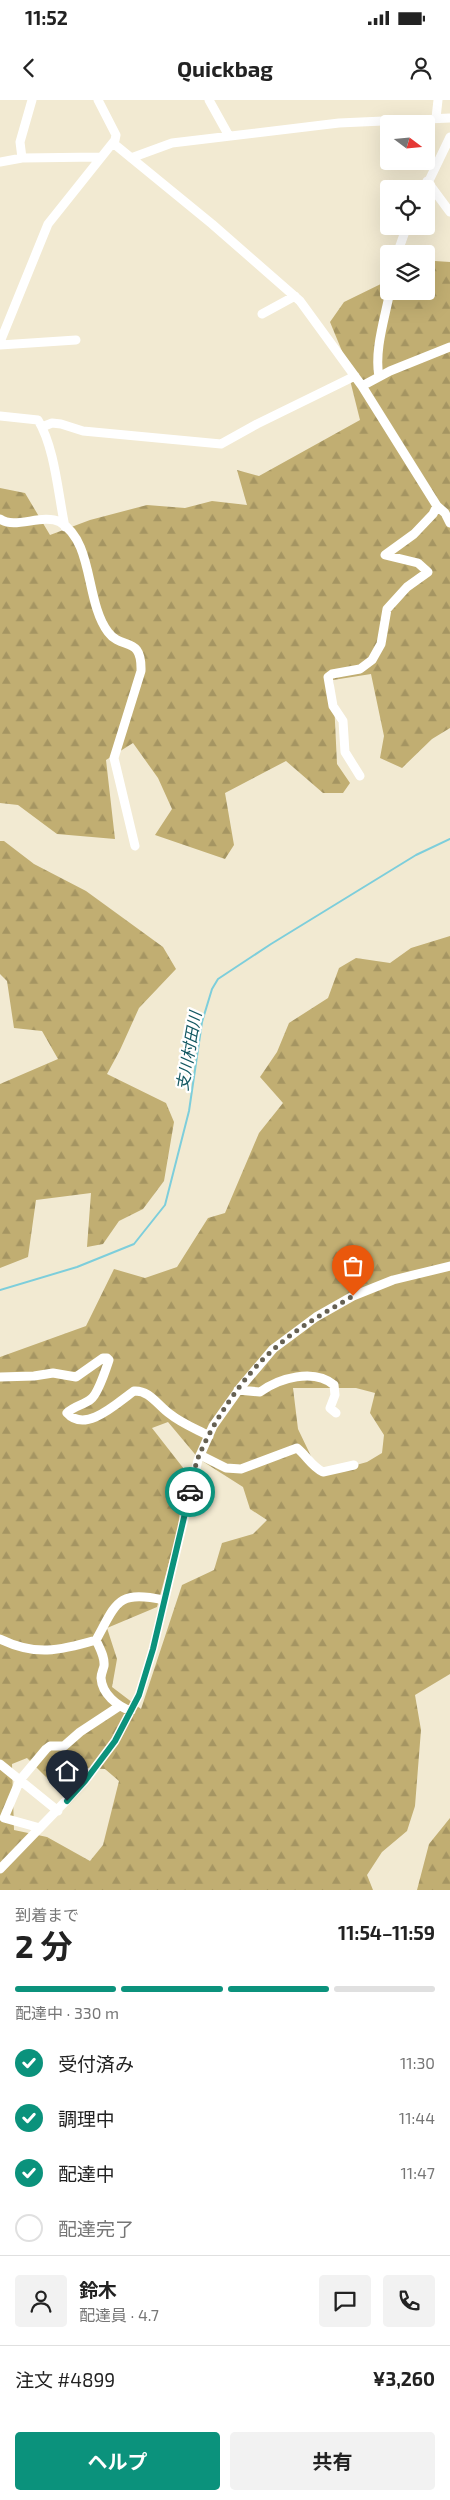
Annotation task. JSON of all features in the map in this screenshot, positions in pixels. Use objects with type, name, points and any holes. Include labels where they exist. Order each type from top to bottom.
[{"type":"street","points":[[22,158],[20,142],[32,100]]},
{"type":"street","points":[[76,340],[0,344],[48,224],[113,143],[116,135],[98,100]]},
{"type":"street","points":[[209,100],[229,136]]},
{"type":"street","points":[[436,118],[438,100]]},
{"type":"street","points":[[131,158],[172,143],[339,123],[450,118]]},
{"type":"street","points":[[428,180],[450,137]]},
{"type":"street","points":[[113,143],[212,224],[295,296],[362,386],[400,450],[437,506],[445,513],[450,523]]},
{"type":"street","points":[[0,162],[22,158],[100,157]]},
{"type":"street","points":[[435,195],[450,212]]},
{"type":"street","points":[[262,314],[295,296]]},
{"type":"street","points":[[379,377],[377,369],[381,334],[388,300]]},
{"type":"street","points":[[362,386],[450,347]]},
{"type":"street","points":[[42,427],[52,423],[83,431],[221,444],[257,424],[355,376]]},
{"type":"street","points":[[0,416],[38,420],[49,447],[65,527]]},
{"type":"street","points":[[360,776],[346,752],[343,722],[333,706],[328,678],[332,674],[360,669],[372,660],[383,637],[386,608],[407,587],[428,572],[418,563],[385,555],[414,534],[433,514],[437,506]]},
{"type":"street","points":[[0,519],[10,524],[26,520],[55,521],[65,527],[82,549],[92,596],[103,624],[111,636],[132,645],[138,650],[141,659],[137,687],[114,758],[135,846]]},
{"type":"street","points":[[0,1869],[85,1781],[115,1741],[139,1695],[200,1454],[238,1390],[273,1349],[316,1317],[353,1296],[393,1280],[450,1266]]},
{"type":"street","points":[[0,1377],[34,1376],[53,1372],[76,1376],[103,1358],[107,1358],[109,1360],[107,1366],[95,1394],[91,1400],[70,1409],[67,1412],[70,1416],[85,1418],[99,1415],[134,1391],[138,1391],[149,1395],[170,1415],[209,1436]]},
{"type":"street","points":[[238,1390],[260,1392],[271,1384],[289,1377],[325,1378],[334,1385],[335,1395],[330,1408],[336,1414]]},
{"type":"street","points":[[200,1454],[226,1468],[240,1469],[297,1448],[310,1464],[323,1472],[354,1465]]},
{"type":"street","points":[[0,1639],[13,1646],[39,1652],[96,1640],[114,1607],[122,1599],[134,1595],[164,1600]]},
{"type":"street","points":[[96,1640],[103,1655],[104,1666],[101,1677],[108,1694],[118,1707],[131,1711]]},
{"type":"street","points":[[40,1828],[4,1818],[20,1780],[50,1746],[64,1746],[80,1732],[118,1707]]},
{"type":"street","points":[[0,1764],[58,1811]]},
{"type":"green space","points":[[435,261],[450,262],[450,728],[432,739],[402,768],[380,758],[384,736],[371,674],[333,680],[337,764],[350,783],[343,793],[323,793],[286,761],[225,793],[234,845],[225,859],[155,835],[172,809],[158,778],[133,743],[106,760],[115,839],[57,834],[18,805],[0,803],[0,488],[25,493],[50,535],[90,520],[147,505],[185,508],[212,501],[247,505],[237,470],[259,476],[360,420],[344,356],[330,322],[344,302],[380,284],[380,300],[435,300]]},
{"type":"green space","points":[[0,841],[4,841],[34,864],[86,891],[163,947],[176,969],[139,1008],[107,1074],[166,1103],[174,1122],[164,1181],[143,1209],[119,1221],[103,1244],[87,1247],[91,1193],[36,1200],[28,1257],[0,1268],[0,1084],[58,1059],[42,1031],[14,1028],[7,981],[0,974]]},
{"type":"green space","points":[[450,936],[450,1674],[415,1695],[421,1730],[415,1806],[407,1831],[382,1852],[367,1875],[373,1890],[0,1890],[0,1357],[86,1326],[114,1269],[145,1278],[177,1267],[208,1218],[225,1213],[259,1133],[283,1103],[260,1077],[277,1052],[289,1023],[328,998],[339,968],[356,958],[390,963],[411,948]],"holes":[[[293,1388],[356,1388],[375,1393],[370,1413],[384,1435],[382,1453],[367,1462],[320,1475],[298,1429]],[[168,1422],[199,1459],[243,1487],[250,1509],[267,1520],[253,1534],[222,1543],[214,1570],[182,1585],[141,1709],[112,1687],[117,1659],[107,1628],[157,1607],[178,1529],[184,1469],[152,1428]],[[27,1758],[54,1785],[84,1768],[105,1769],[119,1781],[103,1845],[90,1861],[47,1837],[14,1830],[12,1764]]]},
{"type":"green space","points":[[450,1818],[450,1890],[417,1890],[429,1844]]},
{"type":"waterway","name":"支川村田川","points":[[0,1290],[77,1267],[134,1244],[165,1205],[189,1111],[202,1022],[212,989],[218,979],[271,944],[416,855],[450,839]]},
{"type":"way so far","points":[[190,1492],[198,1460],[213,1426],[240,1388],[273,1349],[316,1317],[353,1296]]},
{"type":"route","points":[[67,1801],[85,1781],[115,1741],[139,1695],[153,1649],[190,1492]]}]
